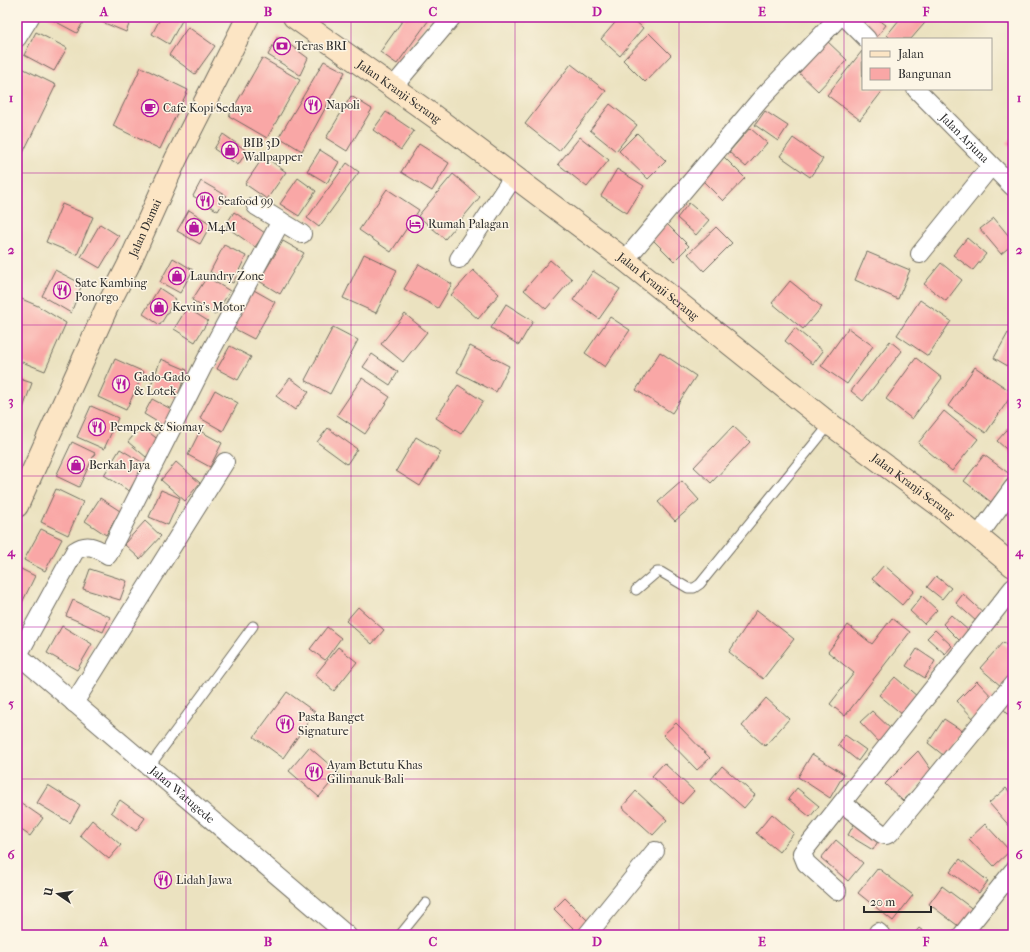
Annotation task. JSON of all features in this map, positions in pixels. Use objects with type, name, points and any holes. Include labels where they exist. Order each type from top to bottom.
[{"type":"main road","name":"Jalan Damai","points":[[17,506],[176,159],[248,17]]},
{"type":"main road","name":"Jalan Kranji Serang","points":[[294,17],[394,87],[625,260],[830,424],[944,509],[1013,566]]},
{"type":"street","points":[[17,38],[30,17]]},
{"type":"street","points":[[394,87],[452,17]]},
{"type":"street","points":[[625,260],[760,100],[839,17]]},
{"type":"street","points":[[845,17],[866,38]]},
{"type":"street","name":"Jalan Arjuna","points":[[917,90],[1013,187]]},
{"type":"street","points":[[920,254],[991,166]]},
{"type":"street","points":[[459,259],[514,176]]},
{"type":"street","points":[[256,206],[302,234]]},
{"type":"street","points":[[18,654],[75,551],[87,545],[93,546],[108,555],[206,360],[281,221]]},
{"type":"street","points":[[74,703],[225,462]]},
{"type":"street","points":[[978,536],[1013,488]]},
{"type":"street","points":[[837,891],[806,863],[802,855],[1013,588]]},
{"type":"street","name":"Jalan Watugede","points":[[18,654],[347,935]]},
{"type":"street","points":[[842,803],[882,834],[886,835],[890,833],[1013,684]]},
{"type":"street","points":[[587,935],[655,851]]},
{"type":"street","points":[[962,935],[1013,871]]},
{"type":"lane","points":[[636,590],[657,572],[661,572],[688,588],[694,588],[700,584],[830,424]]},
{"type":"lane","points":[[149,766],[253,626]]},
{"type":"lane","points":[[400,935],[426,903]]},
{"type":"building","points":[[47,17],[86,17],[77,33]]},
{"type":"building","points":[[104,17],[132,17],[126,32],[102,22]]},
{"type":"building","points":[[161,17],[184,17],[169,44],[152,34]]},
{"type":"building","points":[[405,17],[431,17],[397,64],[380,52]]},
{"type":"building","points":[[620,17],[631,17],[643,28],[620,56],[601,39]]},
{"type":"building","points":[[869,17],[875,17],[886,25],[876,38],[862,27]]},
{"type":"building","points":[[896,17],[930,17],[912,38],[890,38],[887,35],[899,20]]},
{"type":"building","points":[[188,27],[215,46],[195,74],[169,55]]},
{"type":"building","points":[[36,32],[67,48],[54,71],[24,55]]},
{"type":"building","points":[[649,33],[671,55],[645,82],[623,60]]},
{"type":"building","name":"Teras BRI","points":[[278,36],[308,58],[300,75],[268,55]]},
{"type":"building","points":[[826,40],[847,60],[818,91],[797,71]]},
{"type":"building","points":[[862,51],[862,90],[883,90],[860,120],[827,95]]},
{"type":"building","points":[[262,58],[300,80],[267,138],[229,116]]},
{"type":"building","name":"Napoli","points":[[324,61],[345,72],[302,151],[279,137]]},
{"type":"building","points":[[571,64],[606,91],[559,151],[525,124]]},
{"type":"building","points":[[20,67],[56,85],[21,157],[17,155],[17,74]]},
{"type":"building","name":"Cafe Kopi Sedaya","points":[[141,67],[188,90],[160,149],[113,126]]},
{"type":"building","points":[[351,96],[372,109],[347,151],[326,138]]},
{"type":"building","points":[[610,104],[637,125],[616,151],[590,130]]},
{"type":"building","points":[[765,111],[788,126],[778,141],[755,125]]},
{"type":"building","points":[[386,112],[414,131],[401,150],[373,130]]},
{"type":"building","points":[[750,128],[767,143],[746,167],[729,152]]},
{"type":"building","points":[[637,133],[666,161],[648,179],[619,151]]},
{"type":"building","name":"BIB 3D Wallpapper","points":[[223,134],[247,151],[238,165],[214,149]]},
{"type":"building","points":[[580,137],[609,160],[587,187],[558,164]]},
{"type":"building","points":[[1013,137],[1013,150],[1007,143]]},
{"type":"building","points":[[793,138],[823,159],[810,177],[780,156]]},
{"type":"building","points":[[419,144],[449,163],[432,191],[401,172]]},
{"type":"building","points":[[320,150],[339,162],[327,183],[307,171]]},
{"type":"building","points":[[264,156],[286,172],[267,199],[245,184]]},
{"type":"building","points":[[724,157],[745,178],[723,201],[702,180]]},
{"type":"building","points":[[347,163],[359,172],[319,227],[307,218]]},
{"type":"building","points":[[617,169],[644,186],[627,213],[601,196]]},
{"type":"building","points":[[453,174],[480,197],[445,239],[418,216]]},
{"type":"building","points":[[298,178],[316,191],[299,216],[280,204]]},
{"type":"building","points":[[201,181],[227,196],[218,211],[193,196]]},
{"type":"building","points":[[387,189],[419,210],[391,252],[359,230]]},
{"type":"building","points":[[689,203],[709,220],[696,235],[677,218]]},
{"type":"building","points":[[62,204],[93,217],[77,255],[46,242]]},
{"type":"building","name":"M4M","points":[[189,210],[211,224],[200,244],[177,231]]},
{"type":"building","points":[[234,212],[265,233],[255,247],[225,226]]},
{"type":"building","points":[[994,218],[1013,241],[1013,244],[1001,254],[980,229]]},
{"type":"building","points":[[100,224],[119,236],[100,268],[81,257]]},
{"type":"building","points":[[667,224],[689,246],[674,261],[652,239]]},
{"type":"building","points":[[716,227],[732,243],[704,271],[688,254]]},
{"type":"building","points":[[967,238],[986,254],[973,270],[953,255]]},
{"type":"building","points":[[283,241],[304,253],[280,294],[259,281]]},
{"type":"building","points":[[224,245],[246,256],[233,283],[210,272]]},
{"type":"building","points":[[867,252],[910,270],[898,299],[855,280]]},
{"type":"building","points":[[364,254],[397,270],[376,313],[343,298]]},
{"type":"building","name":"Laundry Zone","points":[[173,258],[193,270],[180,293],[160,282]]},
{"type":"building","points":[[550,260],[572,279],[546,309],[524,290]]},
{"type":"building","points":[[941,263],[962,280],[946,301],[924,284]]},
{"type":"building","points":[[419,264],[452,284],[438,308],[404,289]]},
{"type":"building","name":"Sate Kambing Ponorgo","points":[[55,270],[82,284],[71,313],[42,296]]},
{"type":"building","points":[[473,270],[499,294],[478,319],[451,295]]},
{"type":"building","points":[[593,271],[620,289],[599,319],[573,300]]},
{"type":"building","points":[[207,277],[230,291],[215,315],[192,300]]},
{"type":"building","points":[[790,281],[822,307],[803,329],[772,303]]},
{"type":"building","name":"Kevin's Motor","points":[[159,288],[176,299],[160,325],[143,314]]},
{"type":"building","points":[[252,289],[275,302],[254,339],[231,327]]},
{"type":"building","points":[[17,297],[38,306],[66,323],[45,371],[17,360]]},
{"type":"building","points":[[920,300],[951,321],[928,356],[897,335]]},
{"type":"building","points":[[506,304],[533,321],[519,345],[491,328]]},
{"type":"building","points":[[187,308],[208,321],[195,342],[174,329]]},
{"type":"building","points":[[405,314],[427,332],[403,362],[381,344]]},
{"type":"building","points":[[610,317],[630,330],[605,367],[585,353]]},
{"type":"building","points":[[333,327],[358,340],[330,394],[305,380]]},
{"type":"building","points":[[795,328],[823,351],[813,364],[785,341]]},
{"type":"building","points":[[848,328],[873,346],[847,384],[821,366]]},
{"type":"building","points":[[1008,333],[1013,336],[1013,369],[994,358]]},
{"type":"building","points":[[890,341],[902,351],[863,401],[851,391]]},
{"type":"building","points":[[230,346],[251,357],[238,380],[217,369]]},
{"type":"building","points":[[470,346],[509,366],[496,392],[457,372]]},
{"type":"building","points":[[660,352],[696,376],[672,413],[636,390]]},
{"type":"building","points":[[372,354],[398,372],[390,385],[363,367]]},
{"type":"building","points":[[916,358],[942,378],[912,419],[886,399]]},
{"type":"building","name":"Gado-Gado & Lotek","points":[[115,359],[144,372],[126,410],[98,397]]},
{"type":"building","points":[[161,359],[187,370],[177,398],[150,388]]},
{"type":"building","points":[[975,367],[1013,393],[986,433],[948,406]]},
{"type":"building","points":[[17,378],[32,383],[21,414],[17,413]]},
{"type":"building","points":[[290,378],[309,392],[295,410],[276,396]]},
{"type":"building","points":[[362,378],[390,397],[365,434],[337,415]]},
{"type":"building","points":[[458,385],[483,401],[461,434],[436,418]]},
{"type":"building","points":[[215,390],[238,403],[223,431],[200,418]]},
{"type":"building","points":[[152,399],[173,410],[164,426],[144,414]]},
{"type":"building","name":"Pempek & Siomay","points":[[91,406],[118,418],[104,449],[77,437]]},
{"type":"building","points":[[944,411],[978,439],[952,471],[918,443]]},
{"type":"building","points":[[1013,423],[1013,455],[997,441]]},
{"type":"building","points":[[141,426],[160,441],[146,457],[128,442]]},
{"type":"building","points":[[733,426],[750,442],[711,483],[694,467]]},
{"type":"building","points":[[328,428],[357,449],[347,464],[317,442]]},
{"type":"building","points":[[200,431],[222,443],[210,467],[188,455]]},
{"type":"building","points":[[416,437],[441,452],[420,486],[396,471]]},
{"type":"building","name":"Berkah Jaya","points":[[72,442],[95,453],[79,487],[56,476]]},
{"type":"building","points":[[120,449],[145,464],[129,491],[104,475]]},
{"type":"building","points":[[984,455],[1011,475],[991,502],[964,481]]},
{"type":"building","points":[[176,462],[200,483],[185,501],[161,480]]},
{"type":"building","points":[[682,481],[699,500],[675,521],[658,502]]},
{"type":"building","points":[[56,489],[83,502],[68,535],[41,522]]},
{"type":"building","points":[[161,490],[180,498],[168,525],[149,517]]},
{"type":"building","points":[[100,498],[120,511],[106,535],[85,521]]},
{"type":"building","points":[[145,521],[161,536],[140,559],[124,544]]},
{"type":"building","points":[[41,529],[62,539],[45,571],[24,560]]},
{"type":"building","points":[[884,565],[914,591],[902,605],[872,579]]},
{"type":"building","points":[[17,567],[35,576],[17,613]]},
{"type":"building","points":[[90,569],[127,581],[120,600],[83,589]]},
{"type":"building","points":[[936,576],[951,588],[942,599],[927,587]]},
{"type":"building","points":[[963,594],[985,614],[977,622],[956,603]]},
{"type":"building","points":[[922,596],[937,610],[924,624],[910,611]]},
{"type":"building","points":[[73,600],[110,617],[103,632],[66,616]]},
{"type":"building","points":[[358,607],[384,630],[372,644],[346,621]]},
{"type":"building","points":[[757,610],[794,639],[763,679],[729,652]]},
{"type":"building","points":[[951,615],[970,632],[961,642],[943,624]]},
{"type":"building","points":[[892,618],[910,632],[845,716],[830,704],[854,673],[828,652],[848,625],[872,644]]},
{"type":"building","points":[[62,626],[92,644],[77,670],[47,653]]},
{"type":"building","points":[[327,627],[341,638],[325,660],[310,649]]},
{"type":"building","points":[[935,630],[952,646],[945,654],[927,638]]},
{"type":"building","points":[[1003,642],[1013,651],[1013,674],[1002,687],[980,668]]},
{"type":"building","points":[[338,647],[357,662],[334,691],[315,675]]},
{"type":"building","points":[[917,649],[935,661],[925,678],[906,666]]},
{"type":"building","points":[[895,677],[918,697],[903,715],[879,695]]},
{"type":"building","points":[[977,681],[995,700],[975,720],[957,701]]},
{"type":"building","name":"Pasta Banget Signature","points":[[287,692],[315,712],[283,758],[254,737]]},
{"type":"building","points":[[1013,695],[1013,720],[1001,706]]},
{"type":"building","points":[[766,698],[789,719],[765,746],[742,726]]},
{"type":"building","points":[[872,711],[893,731],[880,743],[860,722]]},
{"type":"building","points":[[944,719],[964,732],[943,755],[928,743]]},
{"type":"building","points":[[676,723],[710,758],[697,770],[663,735]]},
{"type":"building","points":[[845,735],[866,750],[858,761],[838,745]]},
{"type":"building","name":"Ayam Betutu Khas Gilimanuk Bali","points":[[309,747],[339,773],[319,797],[289,771]]},
{"type":"building","points":[[918,751],[932,771],[903,801],[885,784]]},
{"type":"building","points":[[812,754],[844,774],[830,798],[798,777]]},
{"type":"building","points":[[664,763],[694,791],[682,804],[652,776]]},
{"type":"building","points":[[722,766],[755,795],[744,808],[711,779]]},
{"type":"building","points":[[48,785],[80,805],[70,823],[37,803]]},
{"type":"building","points":[[797,788],[819,806],[810,817],[788,799]]},
{"type":"building","points":[[1006,788],[1013,796],[1013,830],[989,803]]},
{"type":"building","points":[[636,791],[667,820],[653,835],[622,807]]},
{"type":"building","points":[[17,800],[43,818],[30,836],[17,827]]},
{"type":"building","points":[[120,800],[145,818],[136,831],[111,812]]},
{"type":"building","points":[[772,814],[794,833],[779,852],[756,833]]},
{"type":"building","points":[[857,819],[881,836],[873,850],[848,835]]},
{"type":"building","points":[[92,820],[121,845],[109,859],[80,835]]},
{"type":"building","points":[[985,824],[1010,851],[994,866],[969,839]]},
{"type":"building","points":[[836,840],[863,863],[848,881],[821,858]]},
{"type":"building","points":[[960,859],[988,881],[979,893],[950,872]]},
{"type":"building","points":[[878,868],[913,895],[893,921],[858,893]]},
{"type":"building","points":[[942,886],[974,910],[961,928],[929,904]]},
{"type":"building","points":[[565,898],[590,923],[579,934],[554,909]]},
{"type":"building","points":[[919,928],[928,935],[913,935]]},
{"type":"place","name":"Teras BRI","points":[[282,46]]},
{"type":"place","name":"Napoli","points":[[313,105]]},
{"type":"place","name":"Cafe Kopi Sedaya","points":[[150,108]]},
{"type":"place","name":"BIB 3D Wallpapper","points":[[230,150]]},
{"type":"place","name":"Seafood 99","points":[[205,201]]},
{"type":"place","name":"Rumah Palagan","points":[[415,224]]},
{"type":"place","name":"M4M","points":[[194,227]]},
{"type":"place","name":"Laundry Zone","points":[[177,276]]},
{"type":"place","name":"Sate Kambing Ponorgo","points":[[62,290]]},
{"type":"place","name":"Kevin's Motor","points":[[159,307]]},
{"type":"place","name":"Gado-Gado & Lotek","points":[[121,384]]},
{"type":"place","name":"Pempek & Siomay","points":[[97,427]]},
{"type":"place","name":"Berkah Jaya","points":[[76,465]]},
{"type":"place","name":"Pasta Banget Signature","points":[[285,724]]},
{"type":"place","name":"Ayam Betutu Khas Gilimanuk Bali","points":[[314,772]]},
{"type":"place","name":"Lidah Jawa","points":[[163,880]]}]
